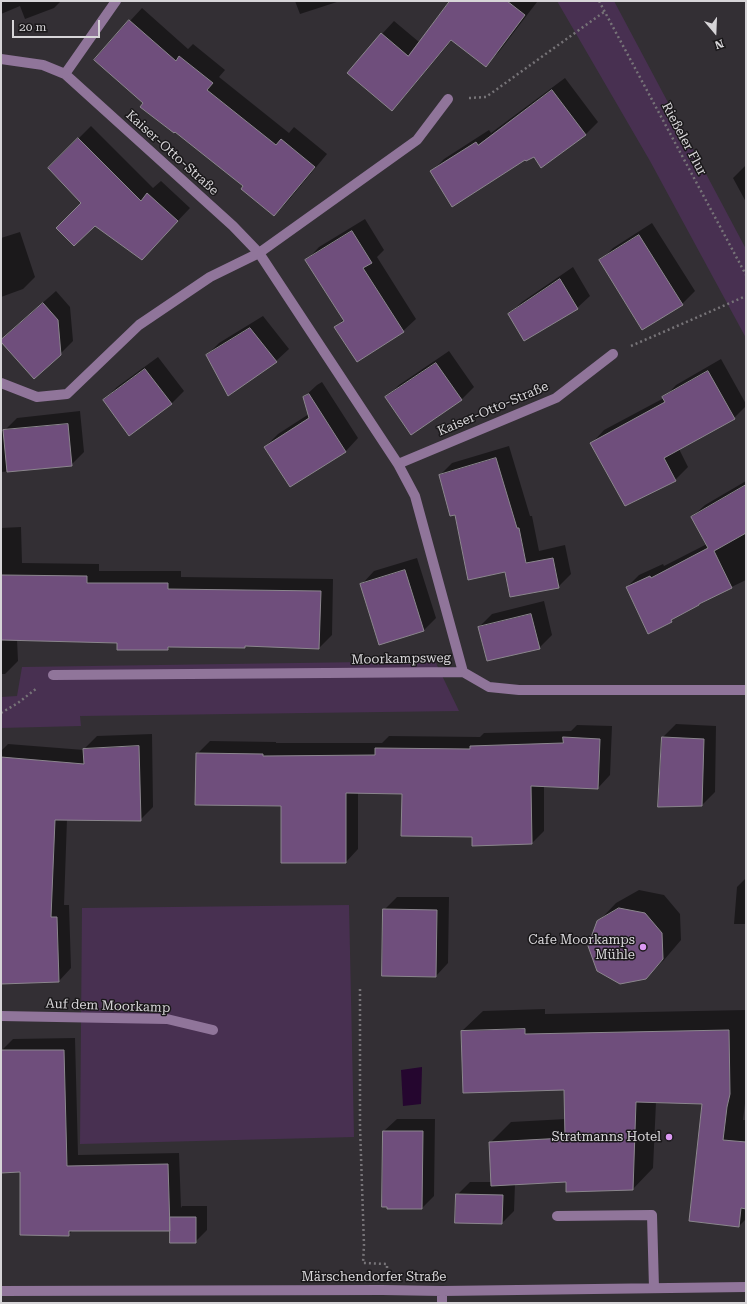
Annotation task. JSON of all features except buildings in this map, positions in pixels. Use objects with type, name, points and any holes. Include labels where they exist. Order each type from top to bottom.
[{"type":"street","points":[[65,74],[116,1]]},
{"type":"street","name":"Kaiser-Otto-Straße","points":[[1,59],[43,65],[65,74],[234,226],[259,253],[398,464],[415,496],[463,672]]},
{"type":"street","points":[[1,383],[37,398],[67,394],[139,325],[210,277],[259,253],[417,140],[448,98]]},
{"type":"street","name":"Kaiser-Otto-Straße","points":[[398,464],[556,398],[613,354]]},
{"type":"street","name":"Moorkampsweg","points":[[53,675],[463,672],[489,687],[519,690],[746,690]]},
{"type":"street","name":"Auf dem Moorkamp","points":[[1,1016],[167,1019],[213,1030]]},
{"type":"street","points":[[557,1216],[652,1215],[654,1288]]},
{"type":"street","name":"Märschendorfer Straße","points":[[1,1291],[442,1291],[746,1287]]},
{"type":"street","points":[[442,1291],[442,1303]]},
{"type":"path","name":"Rießeler Flur","points":[[599,1],[746,275]]},
{"type":"path","points":[[448,98],[486,97],[604,12]]},
{"type":"path","points":[[613,354],[746,296]]},
{"type":"path","points":[[1,713],[18,704],[53,675]]},
{"type":"path","points":[[360,989],[360,1126],[364,1245],[363,1263],[388,1264],[387,1290]]},
{"type":"shaded area","points":[[557,1],[614,1],[746,249],[746,338],[650,161]]},
{"type":"shaded area","points":[[435,661],[459,711],[80,716],[81,726],[1,728],[1,697],[17,696],[22,667]]},
{"type":"shaded area","points":[[349,905],[354,1137],[80,1144],[82,908]]},
{"type":"shaded area","points":[[422,1067],[421,1104],[403,1106],[401,1070]]},
{"type":"place","name":"Cafe Moorkamps Mühle","points":[[643,947]]},
{"type":"place","name":"Stratmanns Hotel","points":[[669,1137]]}]
